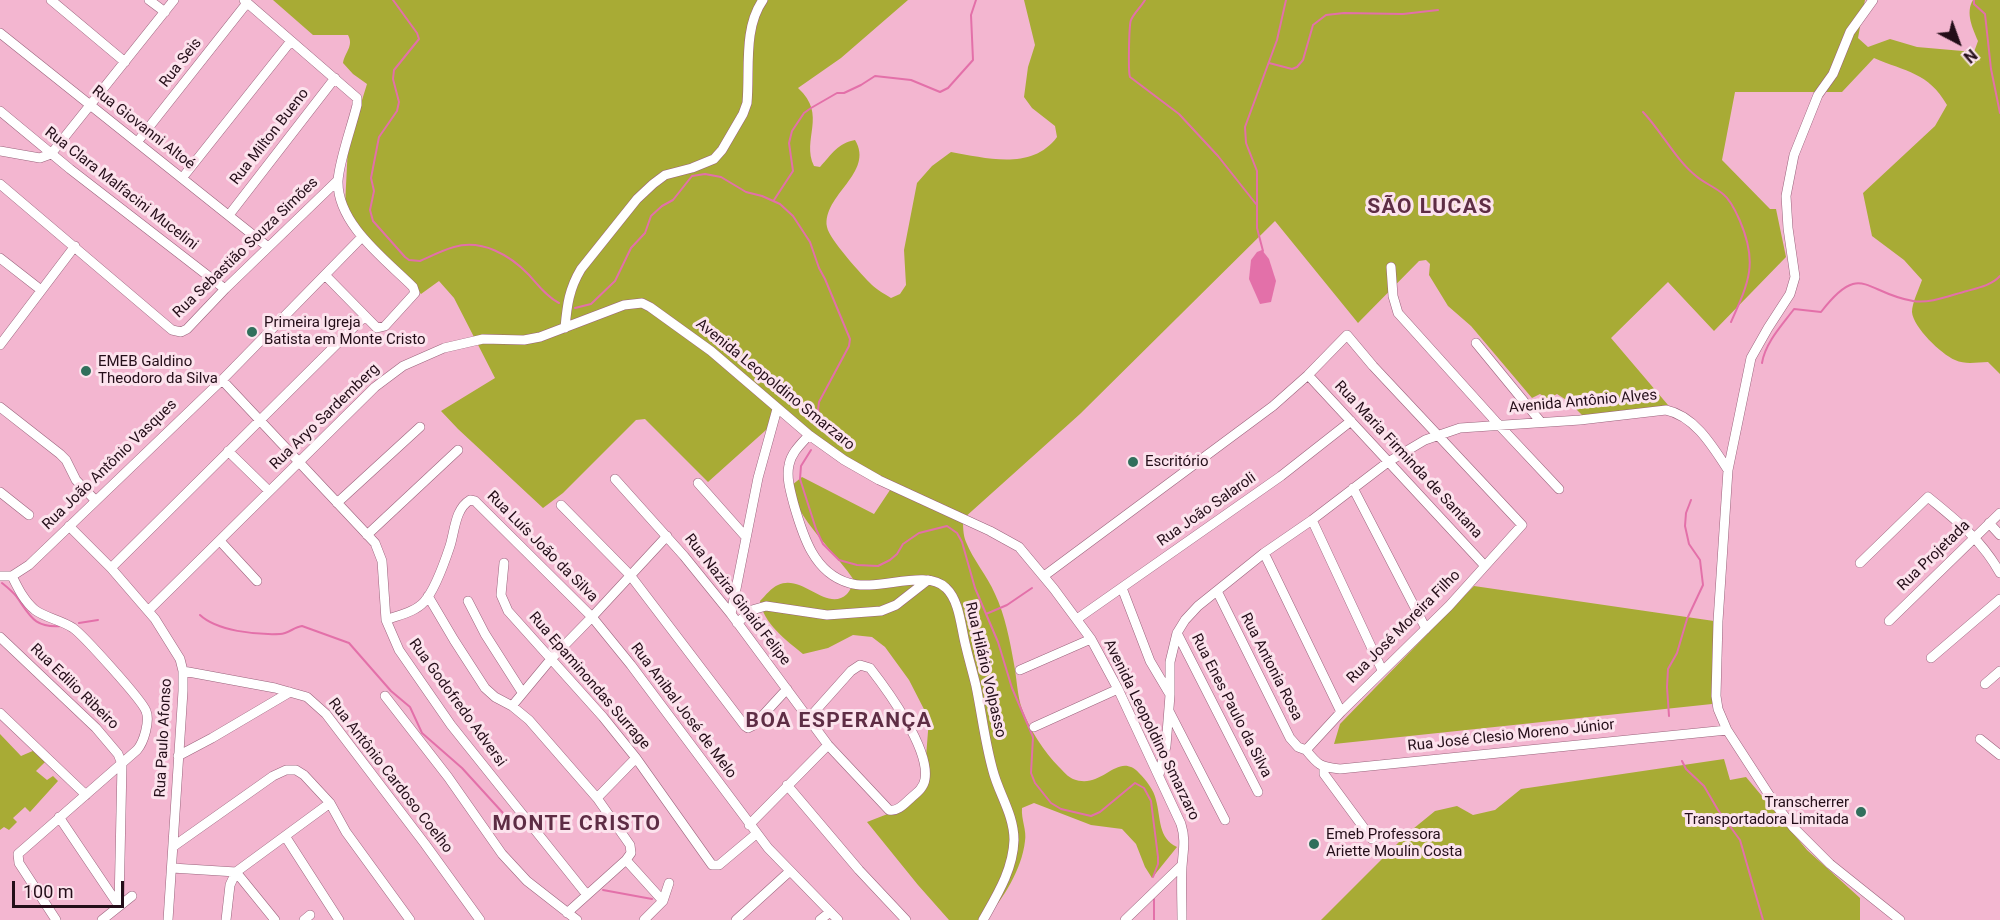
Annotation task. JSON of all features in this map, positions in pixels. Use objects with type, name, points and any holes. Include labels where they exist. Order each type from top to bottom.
[{"type":"street","points":[[51,0],[125,62]]},
{"type":"street","points":[[149,0],[165,12]]},
{"type":"street","points":[[0,151],[40,158],[51,154],[174,0]]},
{"type":"street","points":[[565,328],[567,299],[574,279],[637,199],[665,175],[704,164],[714,159],[722,150],[747,103],[750,30],[763,0]]},
{"type":"street","points":[[1873,0],[1850,32],[1833,74],[1818,95],[1794,155],[1786,196],[1795,277],[1790,294],[1751,358],[1728,470],[1718,621],[1716,696],[1718,709],[1727,730],[1775,804],[1793,827],[1830,864],[1900,920]]},
{"type":"street","points":[[246,2],[334,78]]},
{"type":"street","name":"Rua Seis","points":[[138,141],[246,2]]},
{"type":"street","name":"Rua Giovanni Altoé","points":[[0,33],[230,214],[268,247]]},
{"type":"street","points":[[183,177],[291,41]]},
{"type":"street","name":"Rua Sebastião Souza Simões","points":[[334,78],[355,95],[357,105],[338,180],[342,207],[362,237],[412,287],[415,293],[385,326],[377,328],[364,317]]},
{"type":"street","name":"Rua Milton Bueno","points":[[230,214],[334,78]]},
{"type":"street","name":"Rua Clara Malfacini Mucelini","points":[[0,111],[51,154],[225,289]]},
{"type":"street","name":"Rua Sebastião Souza Simões","points":[[75,246],[172,330],[181,332],[187,329],[338,180]]},
{"type":"street","points":[[0,184],[75,246],[2,338]]},
{"type":"street","name":"Rua João Antônio Vasques","points":[[12,576],[24,569],[222,380],[362,237]]},
{"type":"street","points":[[0,258],[41,290]]},
{"type":"street","points":[[1391,267],[1393,296],[1398,313],[1559,489]]},
{"type":"street","points":[[111,568],[364,317],[325,275]]},
{"type":"street","name":"Avenida Leopoldino Smarzaro","points":[[565,328],[624,305],[642,303],[660,313],[711,351],[808,435],[860,471],[1019,547],[1044,576],[1091,639],[1159,775],[1185,836],[1182,865],[1182,920]]},
{"type":"street","name":"Rua Aryo Sardemberg","points":[[149,609],[391,373],[416,359],[464,343],[483,339],[524,340],[565,328]]},
{"type":"street","points":[[1044,576],[1273,406],[1308,375],[1347,335],[1437,435]]},
{"type":"street","points":[[1476,343],[1540,421]]},
{"type":"street","name":"Rua Maria Firminda de Santana","points":[[1308,375],[1485,566]]},
{"type":"street","name":"Rua Godofredo Adversi","points":[[222,380],[379,550],[382,561],[386,620],[399,650],[451,725],[587,895]]},
{"type":"street","points":[[0,407],[60,454],[66,460],[76,480],[95,500]]},
{"type":"street","points":[[731,614],[745,536],[764,453],[777,409]]},
{"type":"street","name":"Avenida Antônio Alves","points":[[1159,775],[1166,746],[1170,662],[1177,633],[1185,620],[1198,606],[1264,553],[1412,447],[1437,435],[1460,428],[1580,420],[1666,410],[1675,412],[1693,424],[1711,444],[1728,470]]},
{"type":"street","name":"Rua João Salaroli","points":[[1077,619],[1281,476],[1351,421]]},
{"type":"street","points":[[337,503],[420,427]]},
{"type":"street","points":[[808,435],[791,458],[788,473],[804,539],[815,558],[833,575],[849,584],[877,586],[912,580],[928,580]]},
{"type":"street","name":"Rua José Moreira Filho","points":[[1306,750],[1426,628],[1522,525],[1437,435]]},
{"type":"street","points":[[367,535],[458,450]]},
{"type":"street","points":[[228,451],[269,491]]},
{"type":"street","name":"Rua Nazira Ginaid Felipe","points":[[615,479],[667,536],[731,614],[828,745],[891,811],[897,809],[919,791],[924,783],[925,769],[918,747],[896,703],[870,668],[860,665],[851,671],[809,718]]},
{"type":"street","points":[[698,483],[745,536]]},
{"type":"street","points":[[1353,489],[1426,628]]},
{"type":"street","points":[[0,492],[29,514]]},
{"type":"street","points":[[1860,563],[1928,497],[1975,537],[2000,573]]},
{"type":"street","name":"Rua Luís João da Silva","points":[[428,596],[450,546],[459,511],[470,500],[475,501],[592,617]]},
{"type":"street","points":[[561,505],[630,575],[745,726],[751,728],[787,689]]},
{"type":"street","name":"Rua Projetada","points":[[1889,621],[2000,513]]},
{"type":"street","points":[[1312,520],[1383,670]]},
{"type":"street","points":[[1989,523],[2000,536]]},
{"type":"street","name":"Rua Paulo Afonso","points":[[69,526],[149,609],[176,650],[183,671],[168,920]]},
{"type":"street","points":[[512,706],[551,659],[667,536]]},
{"type":"street","points":[[220,541],[257,581]]},
{"type":"street","points":[[1264,553],[1341,712]]},
{"type":"street","name":"Rua Epaminondas Surrage","points":[[504,563],[501,595],[508,611],[603,717],[636,758],[712,865],[719,865],[756,834]]},
{"type":"street","points":[[0,576],[12,576],[28,602],[45,616],[71,627],[141,703],[147,716],[140,747],[21,850],[19,863],[56,920]]},
{"type":"street","points":[[737,623],[752,610],[766,606],[827,615],[881,611],[896,605],[928,580]]},
{"type":"street","name":"Rua Hilário Volpasso","points":[[928,580],[940,583],[954,601],[976,685],[994,779],[1011,820],[1013,831],[1011,857],[1003,885],[983,920]]},
{"type":"street","points":[[1122,588],[1150,661],[1170,695]]},
{"type":"street","name":"Rua Antonia Rosa","points":[[1216,591],[1290,738],[1298,747],[1306,750]]},
{"type":"street","points":[[386,620],[417,608],[428,596],[485,688],[529,720],[597,798],[627,842],[631,850],[626,860],[567,913]]},
{"type":"street","points":[[1931,658],[2000,599]]},
{"type":"street","points":[[468,602],[485,634],[522,692]]},
{"type":"street","name":"Rua Anibal José de Melo","points":[[592,617],[631,665],[756,834],[838,920]]},
{"type":"street","name":"Rua Enes Paulo da Silva","points":[[1177,633],[1258,792]]},
{"type":"street","name":"Rua Edilio Ribeiro","points":[[0,637],[96,728],[118,754],[122,764]]},
{"type":"street","points":[[1020,670],[1091,639]]},
{"type":"street","name":"Rua Antônio Cardoso Coelho","points":[[183,671],[307,697],[326,714],[419,835],[480,920]]},
{"type":"street","points":[[1985,684],[2000,671]]},
{"type":"street","points":[[1034,727],[1118,689]]},
{"type":"street","points":[[178,756],[290,692]]},
{"type":"street","points":[[385,696],[448,777],[502,854],[527,881],[577,920]]},
{"type":"street","points":[[1169,711],[1225,820]]},
{"type":"street","points":[[0,713],[86,795]]},
{"type":"street","name":"Rua José Clesio Moreno Júnior","points":[[1324,768],[1352,768],[1727,730]]},
{"type":"street","points":[[1980,739],[2000,755]]},
{"type":"street","points":[[749,825],[828,745]]},
{"type":"street","points":[[1306,750],[1315,762],[1324,768],[1324,774],[1372,839]]},
{"type":"street","points":[[597,798],[636,758]]},
{"type":"street","points":[[119,906],[122,764]]},
{"type":"street","points":[[174,846],[273,776],[286,770],[296,770],[304,775],[330,803],[351,839],[410,920]]},
{"type":"street","points":[[787,785],[859,870],[906,920]]},
{"type":"street","points":[[226,920],[230,885],[236,872],[330,803]]},
{"type":"street","points":[[59,817],[119,906]]},
{"type":"street","points":[[285,836],[339,920]]},
{"type":"street","points":[[626,860],[663,901]]},
{"type":"street","points":[[1125,920],[1182,865]]},
{"type":"street","points":[[172,868],[236,872],[275,920]]},
{"type":"street","points":[[736,920],[790,871]]},
{"type":"street","points":[[644,920],[663,901],[669,883]]},
{"type":"street","points":[[102,920],[132,896]]},
{"type":"street","points":[[820,920],[830,912]]},
{"type":"shaded area","points":[[273,0],[908,0],[841,58],[798,88],[807,98],[813,117],[810,146],[814,166],[820,167],[840,146],[855,140],[859,152],[858,163],[854,174],[832,205],[827,227],[839,248],[861,273],[874,287],[891,298],[900,294],[906,285],[904,250],[917,183],[932,166],[951,152],[1008,160],[1035,155],[1047,148],[1057,137],[1055,126],[1032,108],[1024,97],[1028,67],[1035,45],[1024,0],[1865,0],[1858,38],[1868,47],[1890,39],[1917,47],[1974,52],[1978,41],[1970,16],[1973,0],[2000,0],[2000,374],[1988,362],[1959,362],[1929,339],[1917,325],[1912,312],[1922,280],[1904,260],[1872,236],[1863,193],[1935,126],[1947,105],[1940,94],[1924,79],[1874,58],[1842,92],[1735,92],[1722,160],[1770,209],[1776,209],[1786,257],[1714,331],[1668,282],[1611,338],[1668,405],[1586,419],[1568,401],[1557,394],[1548,399],[1540,394],[1532,398],[1471,326],[1448,306],[1429,275],[1430,264],[1426,260],[1419,261],[1358,323],[1275,221],[1080,414],[963,519],[966,542],[992,587],[1002,611],[1011,646],[1020,704],[1038,740],[1053,761],[1073,779],[1093,780],[1124,766],[1131,767],[1139,773],[1147,782],[1156,800],[1166,839],[1177,847],[1152,878],[1136,844],[1122,829],[1091,825],[1034,803],[1022,808],[1025,829],[1023,852],[1016,873],[998,903],[985,920],[949,920],[867,822],[903,808],[927,787],[926,757],[929,719],[909,680],[885,647],[872,637],[853,635],[828,648],[803,654],[770,624],[760,601],[775,586],[787,583],[796,584],[831,599],[839,599],[847,594],[855,582],[808,522],[794,497],[792,485],[802,477],[874,514],[890,490],[785,413],[708,482],[645,419],[636,420],[563,493],[543,508],[441,411],[495,378],[454,298],[439,281],[421,294],[369,242],[345,206],[348,145],[367,84],[343,63],[350,46],[348,35],[313,35]]},
{"type":"shaded area","points":[[1262,250],[1269,259],[1276,281],[1271,302],[1260,304],[1249,279],[1251,260],[1257,252]]},
{"type":"shaded area","points":[[1474,586],[1714,621],[1712,704],[1334,744],[1340,724]]},
{"type":"shaded area","points":[[0,734],[21,756],[35,750],[46,761],[36,771],[47,780],[53,776],[58,781],[30,812],[25,807],[13,818],[17,822],[9,830],[4,827],[0,830]]},
{"type":"shaded area","points":[[1724,759],[1730,780],[1746,777],[1807,850],[1860,898],[1860,920],[1321,920],[1408,833],[1435,811],[1457,806],[1473,815],[1495,810],[1521,789]]},
{"type":"waterway","points":[[393,0],[419,39],[394,70],[393,79],[399,102],[397,111],[379,137],[371,178],[374,191],[370,210],[373,221],[409,260],[420,261],[464,245],[495,250],[513,261],[559,303]]},
{"type":"waterway","points":[[774,200],[793,171],[789,143],[792,131],[804,113],[811,108],[875,76],[911,80],[940,92],[948,88],[973,60],[971,15],[976,0]]},
{"type":"waterway","points":[[1145,0],[1130,23],[1130,77],[1179,114],[1218,156],[1256,204]]},
{"type":"waterway","points":[[1263,251],[1257,228],[1257,171],[1246,143],[1245,127],[1277,40],[1286,0]]},
{"type":"waterway","points":[[1974,0],[1974,4],[1985,14],[1991,69],[2000,113]]},
{"type":"waterway","points":[[1269,63],[1292,69],[1297,67],[1303,60],[1313,25],[1326,15],[1403,14],[1438,10]]},
{"type":"waterway","points":[[1643,112],[1688,169],[1726,197],[1740,221],[1746,236],[1750,261],[1747,284],[1731,322]]},
{"type":"waterway","points":[[575,308],[591,304],[615,281],[631,248],[645,233],[651,216],[673,200],[692,176],[705,174],[721,177],[746,192],[780,204],[793,216],[810,242],[850,339],[849,346],[819,402],[818,410],[825,428]]},
{"type":"waterway","points":[[1762,363],[1770,341],[1794,309],[1821,312],[1834,296],[1846,287],[1864,284],[1897,297],[1920,302],[1940,299],[1980,287],[1993,282],[2000,276]]},
{"type":"waterway","points":[[811,450],[801,466],[800,479],[823,544],[839,560],[857,565],[878,566],[890,560],[903,544],[919,533],[947,526],[957,533],[962,542],[975,588],[998,642],[1012,688],[1033,737],[1031,773],[1035,783],[1051,803],[1061,809],[1091,816],[1100,812],[1135,783],[1144,788],[1151,801],[1158,857],[1153,877]]},
{"type":"waterway","points":[[1669,716],[1668,669],[1677,653],[1687,619],[1703,585],[1700,560],[1689,544],[1685,526],[1686,513],[1691,500]]},
{"type":"waterway","points":[[2,583],[14,594],[33,619],[44,625],[61,626]]},
{"type":"waterway","points":[[986,614],[1007,605],[1032,588]]},
{"type":"waterway","points":[[200,615],[216,625],[237,631],[280,634],[302,626],[349,643],[391,691],[410,707],[422,733],[462,768],[503,813],[511,829]]},
{"type":"waterway","points":[[79,623],[98,620]]},
{"type":"waterway","points":[[1682,761],[1686,769],[1704,786],[1740,840],[1763,920]]},
{"type":"waterway","points":[[603,890],[652,899]]},
{"type":"waterway","points":[[1154,899],[1154,920]]},
{"type":"place","name":"Primeira Igreja Batista em Monte Cristo","points":[[252,332]]},
{"type":"place","name":"EMEB Galdino Theodoro da Silva","points":[[86,371]]},
{"type":"place","name":"Escritório","points":[[1133,462]]},
{"type":"place","name":"Transcherrer Transportadora Limitada","points":[[1861,812]]},
{"type":"place","name":"Emeb Professora Ariette Moulin Costa","points":[[1314,844]]},
{"type":"district","name":"SÃO LUCAS","points":[[1430,208]]},
{"type":"district","name":"BOA ESPERANÇA","points":[[839,722]]},
{"type":"district","name":"MONTE CRISTO","points":[[577,825]]}]
